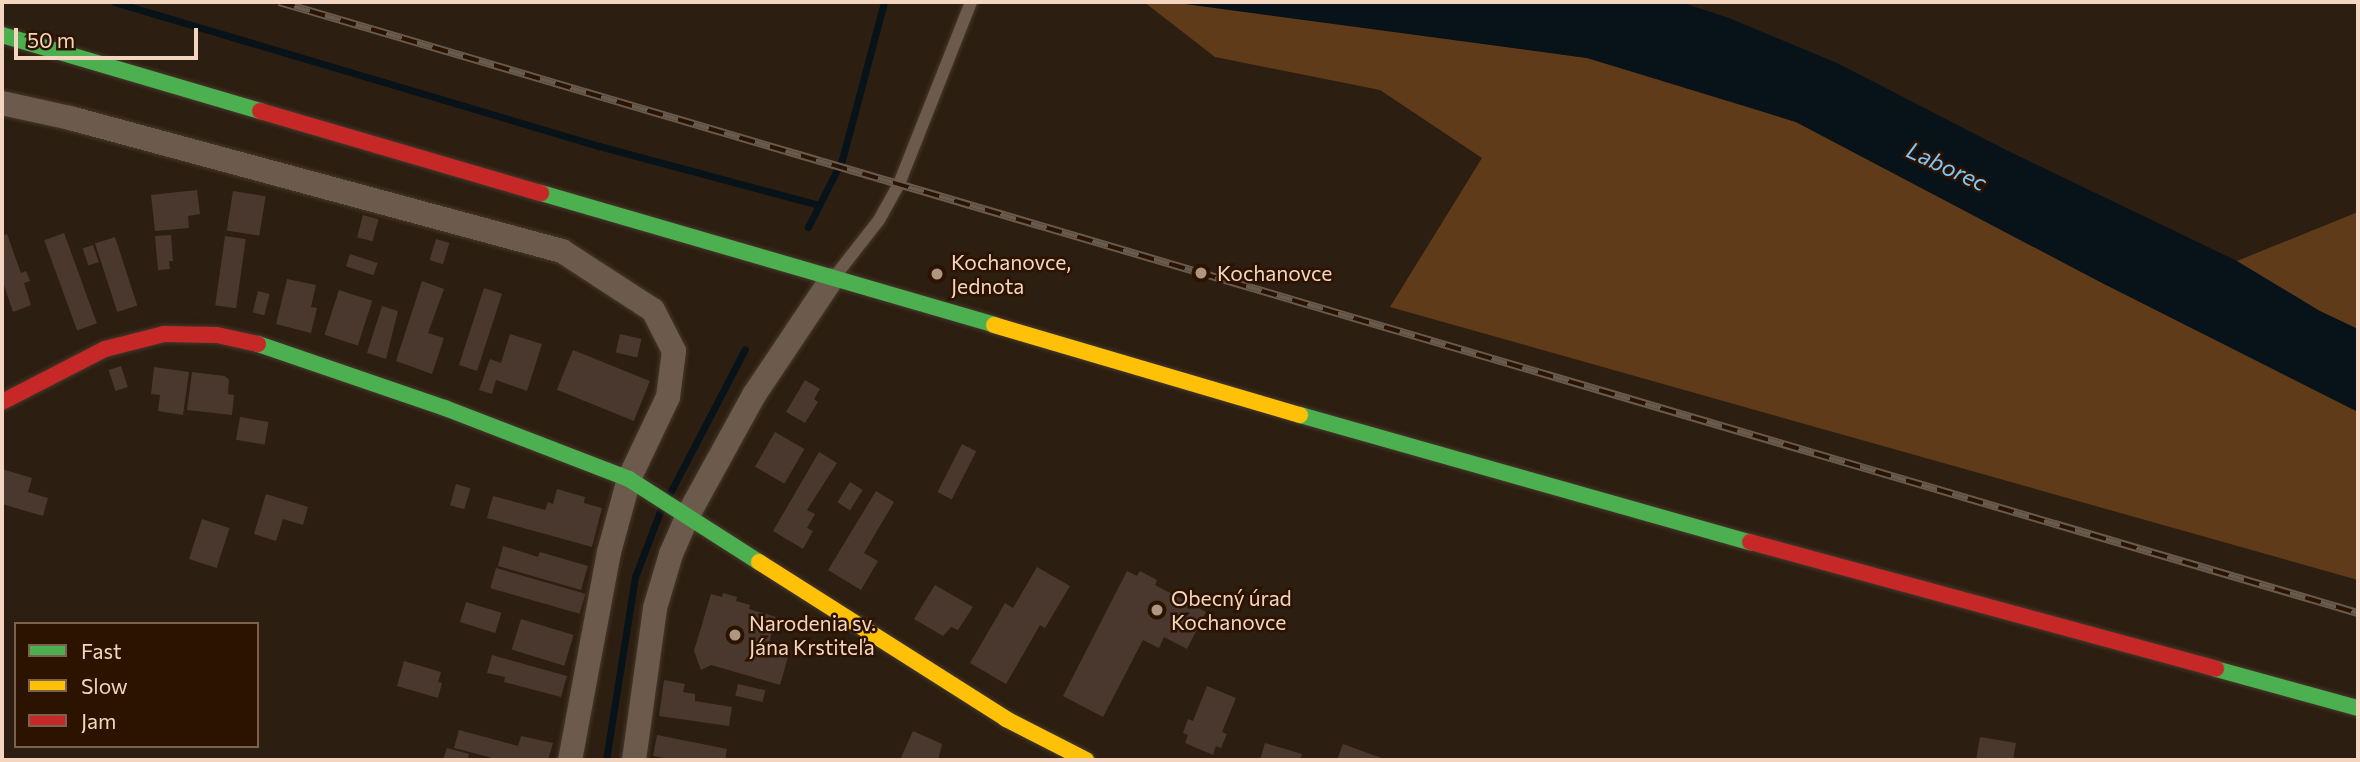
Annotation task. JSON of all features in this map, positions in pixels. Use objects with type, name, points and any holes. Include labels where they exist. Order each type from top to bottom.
[{"type":"main road","points":[[2,35],[579,202],[831,280],[1777,550],[2358,708]]},
{"type":"main road","points":[[2,402],[105,349],[164,334],[217,335],[266,346],[356,376],[629,479],[996,712],[1086,760]]},
{"type":"street","points":[[2,103],[70,118],[562,251],[653,310],[674,351],[668,397],[629,479],[609,552],[570,760]]},
{"type":"street","points":[[634,760],[655,608],[682,512],[754,395],[831,280]]},
{"type":"lane","points":[[831,280],[880,220],[899,184],[971,2]]},
{"type":"shaded area","points":[[1144,2],[1170,2],[1304,18],[1587,58],[1681,85],[1796,122],[2106,285],[2237,261],[2358,212],[2358,580],[1390,307],[1482,158],[1380,90],[1215,57]]},
{"type":"water","name":"Laborec","points":[[1170,2],[1680,2],[1729,18],[1837,63],[2004,149],[2237,261],[2320,311],[2358,329],[2358,412],[2106,285],[1796,122],[1587,58]]},
{"type":"building","points":[[197,190],[200,214],[188,216],[189,228],[155,231],[151,195]]},
{"type":"building","points":[[233,191],[266,196],[259,236],[227,231]]},
{"type":"building","points":[[363,215],[378,219],[373,241],[357,237]]},
{"type":"building","points":[[64,233],[97,323],[77,330],[44,240]]},
{"type":"building","points":[[7,234],[21,273],[26,271],[30,281],[24,283],[31,305],[13,312],[2,279],[2,236]]},
{"type":"building","points":[[171,235],[173,261],[169,261],[170,269],[158,270],[155,236]]},
{"type":"building","points":[[225,236],[246,239],[236,308],[215,305]]},
{"type":"building","points":[[115,237],[137,305],[117,312],[95,243]]},
{"type":"building","points":[[436,239],[449,243],[443,264],[430,260]]},
{"type":"building","points":[[93,245],[99,262],[88,266],[83,249]]},
{"type":"building","points":[[350,254],[378,263],[374,275],[346,266]]},
{"type":"building","points":[[287,279],[316,285],[311,307],[317,308],[311,333],[276,324]]},
{"type":"building","points":[[422,281],[444,289],[428,333],[444,338],[432,374],[396,361]]},
{"type":"building","points":[[484,288],[502,294],[477,371],[459,365]]},
{"type":"building","points":[[339,290],[372,301],[358,346],[324,335]]},
{"type":"building","points":[[258,291],[270,294],[264,315],[253,312]]},
{"type":"building","points":[[382,306],[398,311],[386,359],[367,353]]},
{"type":"building","points":[[510,334],[542,344],[527,391],[496,380],[492,394],[479,390],[490,359],[501,363]]},
{"type":"building","points":[[620,334],[641,339],[637,357],[616,353]]},
{"type":"building","points":[[573,350],[650,381],[634,421],[557,390]]},
{"type":"building","points":[[121,366],[128,387],[115,391],[109,370]]},
{"type":"building","points":[[154,367],[189,372],[183,415],[158,411],[160,395],[151,394]]},
{"type":"building","points":[[192,372],[225,376],[229,380],[228,394],[234,395],[232,415],[187,410]]},
{"type":"building","points":[[805,380],[820,389],[814,399],[818,402],[805,423],[786,412]]},
{"type":"building","points":[[240,417],[269,422],[265,445],[236,440]]},
{"type":"building","points":[[775,432],[804,449],[784,484],[755,467]]},
{"type":"building","points":[[962,444],[976,451],[952,499],[937,492]]},
{"type":"building","points":[[819,452],[837,463],[807,510],[815,514],[807,528],[813,531],[803,549],[773,531]]},
{"type":"building","points":[[2,469],[32,478],[28,492],[48,498],[43,516],[2,504]]},
{"type":"building","points":[[850,482],[863,490],[850,510],[837,502]]},
{"type":"building","points":[[456,484],[470,488],[464,509],[450,505]]},
{"type":"building","points":[[557,489],[585,497],[584,503],[602,508],[592,547],[487,518],[493,496],[545,510],[548,502],[553,504]]},
{"type":"building","points":[[876,491],[894,502],[864,553],[878,561],[861,590],[828,570]]},
{"type":"building","points":[[266,494],[308,507],[303,525],[283,519],[276,541],[254,534]]},
{"type":"building","points":[[202,519],[230,528],[217,568],[189,559]]},
{"type":"building","points":[[503,546],[538,557],[540,552],[588,566],[581,590],[498,566]]},
{"type":"building","points":[[1037,567],[1070,586],[1045,628],[1040,625],[1006,684],[970,663],[1005,603],[1013,608]]},
{"type":"building","points":[[496,568],[585,594],[580,614],[490,588]]},
{"type":"building","points":[[1127,571],[1137,576],[1140,571],[1157,580],[1155,585],[1206,612],[1187,649],[1164,637],[1159,648],[1143,640],[1103,717],[1063,696]]},
{"type":"building","points":[[935,585],[973,607],[958,630],[951,627],[943,636],[914,619]]},
{"type":"building","name":"Narodenia sv. Jána Krstiteľa","points":[[723,593],[750,605],[749,609],[776,617],[769,643],[790,650],[780,685],[711,665],[701,670],[694,651],[711,594],[722,597]]},
{"type":"building","points":[[466,602],[501,613],[495,633],[460,622]]},
{"type":"building","points":[[521,619],[574,635],[564,666],[512,650]]},
{"type":"building","points":[[492,655],[567,676],[561,697],[504,682],[505,677],[487,673]]},
{"type":"building","points":[[404,661],[441,672],[438,682],[442,683],[438,698],[397,686]]},
{"type":"building","points":[[664,680],[685,684],[683,692],[695,694],[695,701],[732,707],[729,726],[659,716]]},
{"type":"building","points":[[738,684],[765,690],[763,702],[735,696]]},
{"type":"building","points":[[1207,686],[1236,698],[1222,732],[1227,734],[1221,748],[1216,746],[1213,755],[1185,743],[1188,735],[1183,733],[1188,719],[1193,721]]},
{"type":"building","points":[[459,730],[518,746],[521,736],[553,743],[548,760],[500,760],[454,748]]},
{"type":"building","points":[[913,731],[942,744],[938,760],[900,760]]},
{"type":"building","points":[[657,735],[727,749],[725,760],[676,760],[653,756]]},
{"type":"building","points":[[1980,737],[2016,743],[2013,760],[1976,760]]},
{"type":"building","points":[[1265,743],[1302,754],[1300,760],[1260,760]]},
{"type":"building","points":[[1343,744],[1387,760],[1337,760]]},
{"type":"building","points":[[447,748],[469,754],[467,760],[443,760]]},
{"type":"waterway","points":[[114,2],[599,146],[819,205]]},
{"type":"waterway","points":[[808,227],[842,160],[884,2]]},
{"type":"waterway","points":[[670,493],[745,349]]},
{"type":"waterway","points":[[606,760],[635,577],[661,509]]},
{"type":"railway","points":[[279,2],[2358,613]]},
{"type":"traffic: fast","points":[[2,35],[260,111]]},
{"type":"traffic: fast","points":[[541,193],[994,325]]},
{"type":"traffic: fast","points":[[258,344],[445,408],[629,479],[759,562]]},
{"type":"traffic: fast","points":[[1300,415],[1750,542]]},
{"type":"traffic: fast","points":[[2216,669],[2358,708]]},
{"type":"traffic: slow","points":[[994,325],[1300,415]]},
{"type":"traffic: slow","points":[[759,562],[1006,719],[1086,760]]},
{"type":"traffic: jam","points":[[260,111],[541,193]]},
{"type":"traffic: jam","points":[[2,402],[105,349],[164,334],[217,335],[258,344]]},
{"type":"traffic: jam","points":[[1750,542],[2216,669]]},
{"type":"place","name":"Kochanovce","points":[[1201,273]]},
{"type":"place","name":"Kochanovce, Jednota","points":[[937,274]]},
{"type":"place","name":"Obecný úrad Kochanovce","points":[[1157,610]]},
{"type":"place","name":"Narodenia sv. Jána Krstiteľa","points":[[735,635]]}]
